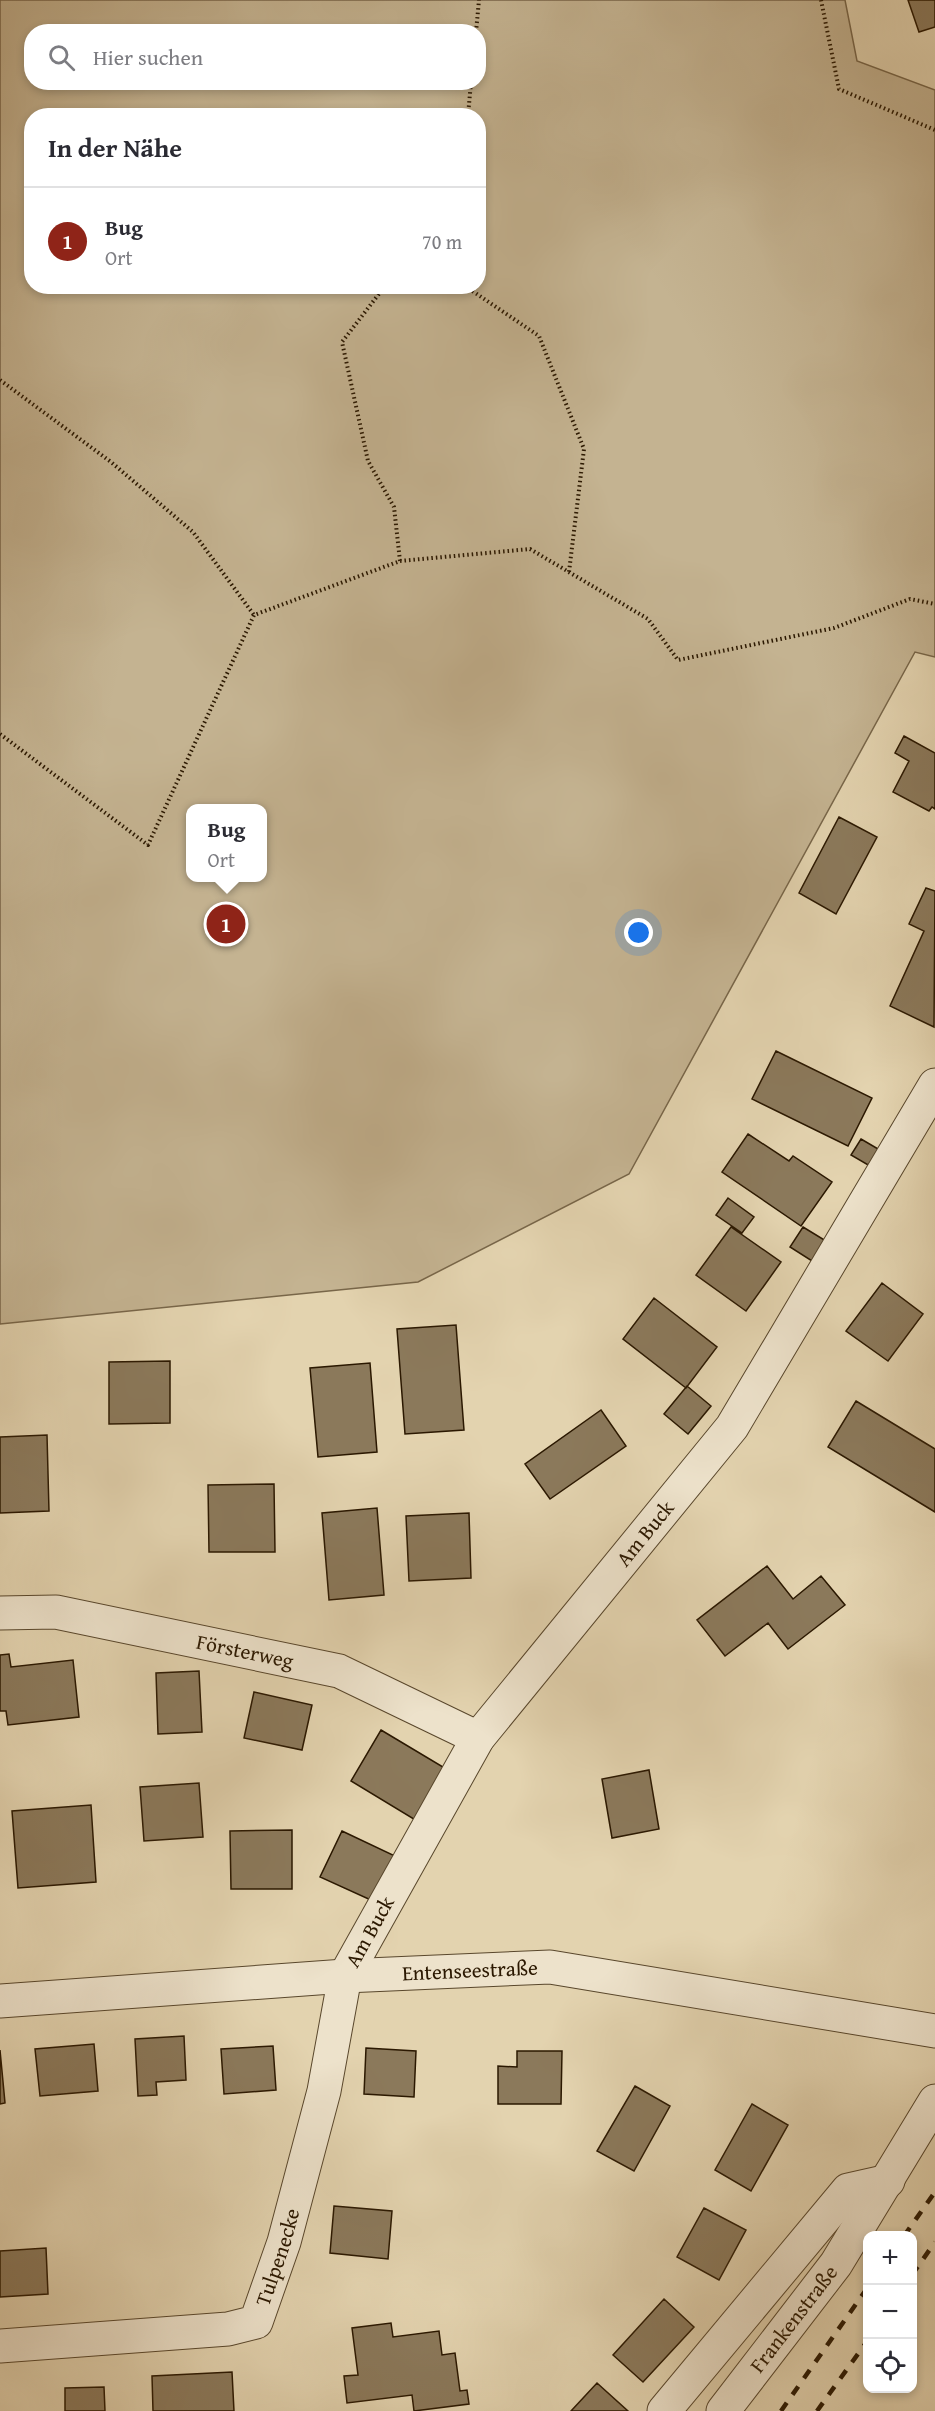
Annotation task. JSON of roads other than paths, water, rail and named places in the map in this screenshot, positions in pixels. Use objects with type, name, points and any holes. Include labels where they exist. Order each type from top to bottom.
[{"type":"street","name":"Am Buck","points":[[345,1976],[478,1738],[732,1427],[935,1085]]},
{"type":"street","name":"Försterweg","points":[[0,1613],[56,1612],[339,1671],[478,1738]]},
{"type":"street","name":"Entenseestraße","points":[[0,2001],[345,1976],[550,1967],[935,2031]]},
{"type":"street","name":"Tulpenecke","points":[[0,2346],[228,2330],[256,2322],[284,2242],[324,2091],[345,1976]]},
{"type":"street","name":"Frankenstraße","points":[[723,2411],[836,2264],[935,2101]]},
{"type":"street","points":[[664,2411],[848,2190],[888,2181]]},
{"type":"railway","points":[[908,2231],[935,2192]]},
{"type":"railway","points":[[917,2268],[935,2242]]},
{"type":"railway","points":[[781,2411],[863,2294]]},
{"type":"railway","points":[[817,2411],[863,2347]]},
{"type":"place","name":"Bug","points":[[226,924]]}]
